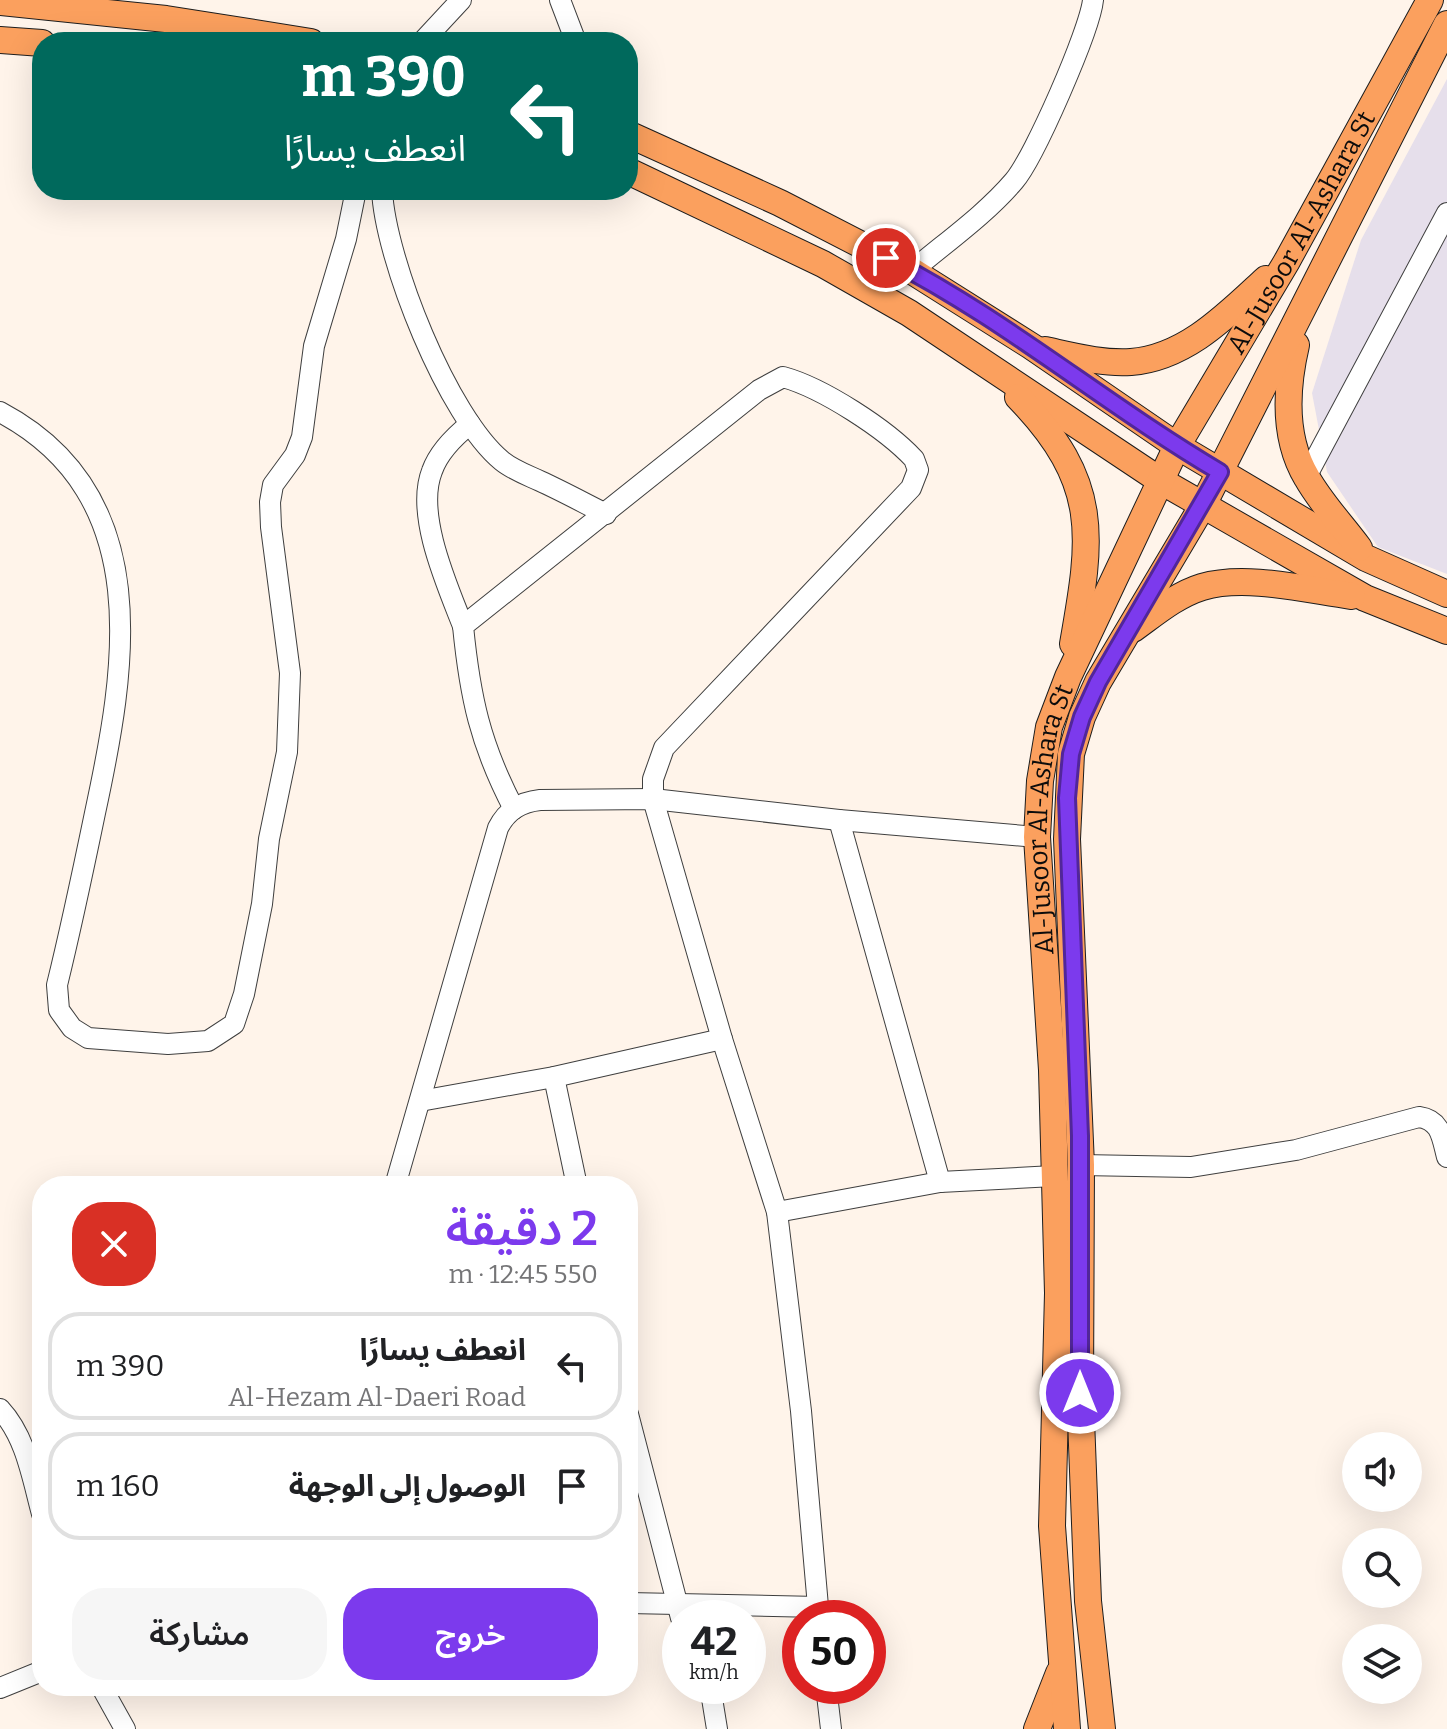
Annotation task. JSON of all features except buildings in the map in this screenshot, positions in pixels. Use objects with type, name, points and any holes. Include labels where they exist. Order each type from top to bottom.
[{"type":"main road","name":"Al-Jusoor Al-Ashara St","points":[[1067,1729],[1052,1526],[1058,1293],[1052,1070],[1037,837],[1040,781],[1049,727],[1068,677],[1177,446],[1287,261],[1430,0]]},
{"type":"main road","points":[[0,2],[166,19],[248,32]]},
{"type":"main road","name":"Al-Jusoor Al-Ashara St","points":[[1102,1729],[1088,1601],[1080,1393],[1081,1165],[1067,798],[1071,754],[1082,717],[1123,636],[1203,505],[1446,26]]},
{"type":"main road","points":[[0,40],[32,42]]},
{"type":"main road","points":[[638,139],[780,203],[912,271],[1220,472],[1366,558],[1447,594]]},
{"type":"main road","points":[[638,176],[823,264],[909,313],[1161,481],[1365,598],[1447,631]]},
{"type":"main road","points":[[1031,346],[1076,357],[1121,362],[1151,359],[1173,352],[1224,317],[1287,261]]},
{"type":"main road","points":[[1307,303],[1290,372],[1289,403],[1294,446],[1306,477],[1366,558]]},
{"type":"main road","points":[[991,368],[1027,406],[1058,447],[1069,466],[1086,515],[1086,570],[1068,677]]},
{"type":"main road","points":[[1123,636],[1183,595],[1222,583],[1248,582],[1365,598]]},
{"type":"main road","points":[[1037,1729],[1061,1666]]},
{"type":"street","points":[[431,32],[461,0]]},
{"type":"street","points":[[560,0],[572,32]]},
{"type":"street","points":[[912,271],[997,200],[1017,178],[1071,64],[1093,0]]},
{"type":"street","points":[[1412,33],[1414,0]]},
{"type":"street","points":[[0,412],[35,433],[67,462],[91,500],[108,535],[117,577],[122,627],[118,686],[105,768],[57,985],[59,1010],[72,1028],[88,1038],[168,1044],[208,1041],[234,1024],[244,994],[262,904],[269,839],[287,752],[290,673],[271,527],[271,494],[273,485],[295,455],[302,437],[314,346],[346,239],[354,200]]},
{"type":"street","points":[[384,200],[391,242],[414,315],[470,424],[503,462],[606,514]]},
{"type":"street","points":[[1306,477],[1447,213]]},
{"type":"street","points":[[463,626],[759,390],[783,377],[808,385],[853,412],[914,459],[918,470],[911,488],[664,748],[653,779],[653,799],[722,1039],[777,1212],[801,1411],[818,1600]]},
{"type":"street","points":[[470,424],[453,437],[431,472],[428,512],[433,540],[463,626],[468,679],[476,713],[492,767],[514,809]]},
{"type":"street","points":[[398,1176],[498,828],[503,818],[527,801],[653,799],[839,820],[1037,837]]},
{"type":"street","points":[[839,820],[940,1182]]},
{"type":"street","points":[[420,1101],[554,1077],[722,1039]]},
{"type":"street","points":[[554,1077],[575,1176]]},
{"type":"street","points":[[1081,1165],[1191,1167],[1296,1150],[1419,1117],[1439,1126],[1447,1157]]},
{"type":"street","points":[[777,1212],[940,1182],[1054,1176]]},
{"type":"street","points":[[0,1409],[13,1423],[25,1449],[32,1476]]},
{"type":"street","points":[[638,1452],[676,1600]]},
{"type":"street","points":[[638,1604],[662,1608]]},
{"type":"street","points":[[0,1688],[32,1675]]},
{"type":"street","points":[[107,1696],[125,1729]]},
{"type":"street","points":[[713,1704],[717,1729]]},
{"type":"street","points":[[828,1704],[831,1729]]},
{"type":"shaded area","points":[[1447,79],[1447,574],[1378,547],[1327,472],[1312,393],[1361,240]]},
{"type":"route","points":[[886,258],[1031,346],[1220,472],[1098,682],[1082,717],[1071,754],[1067,839],[1079,1078],[1080,1393]]}]
